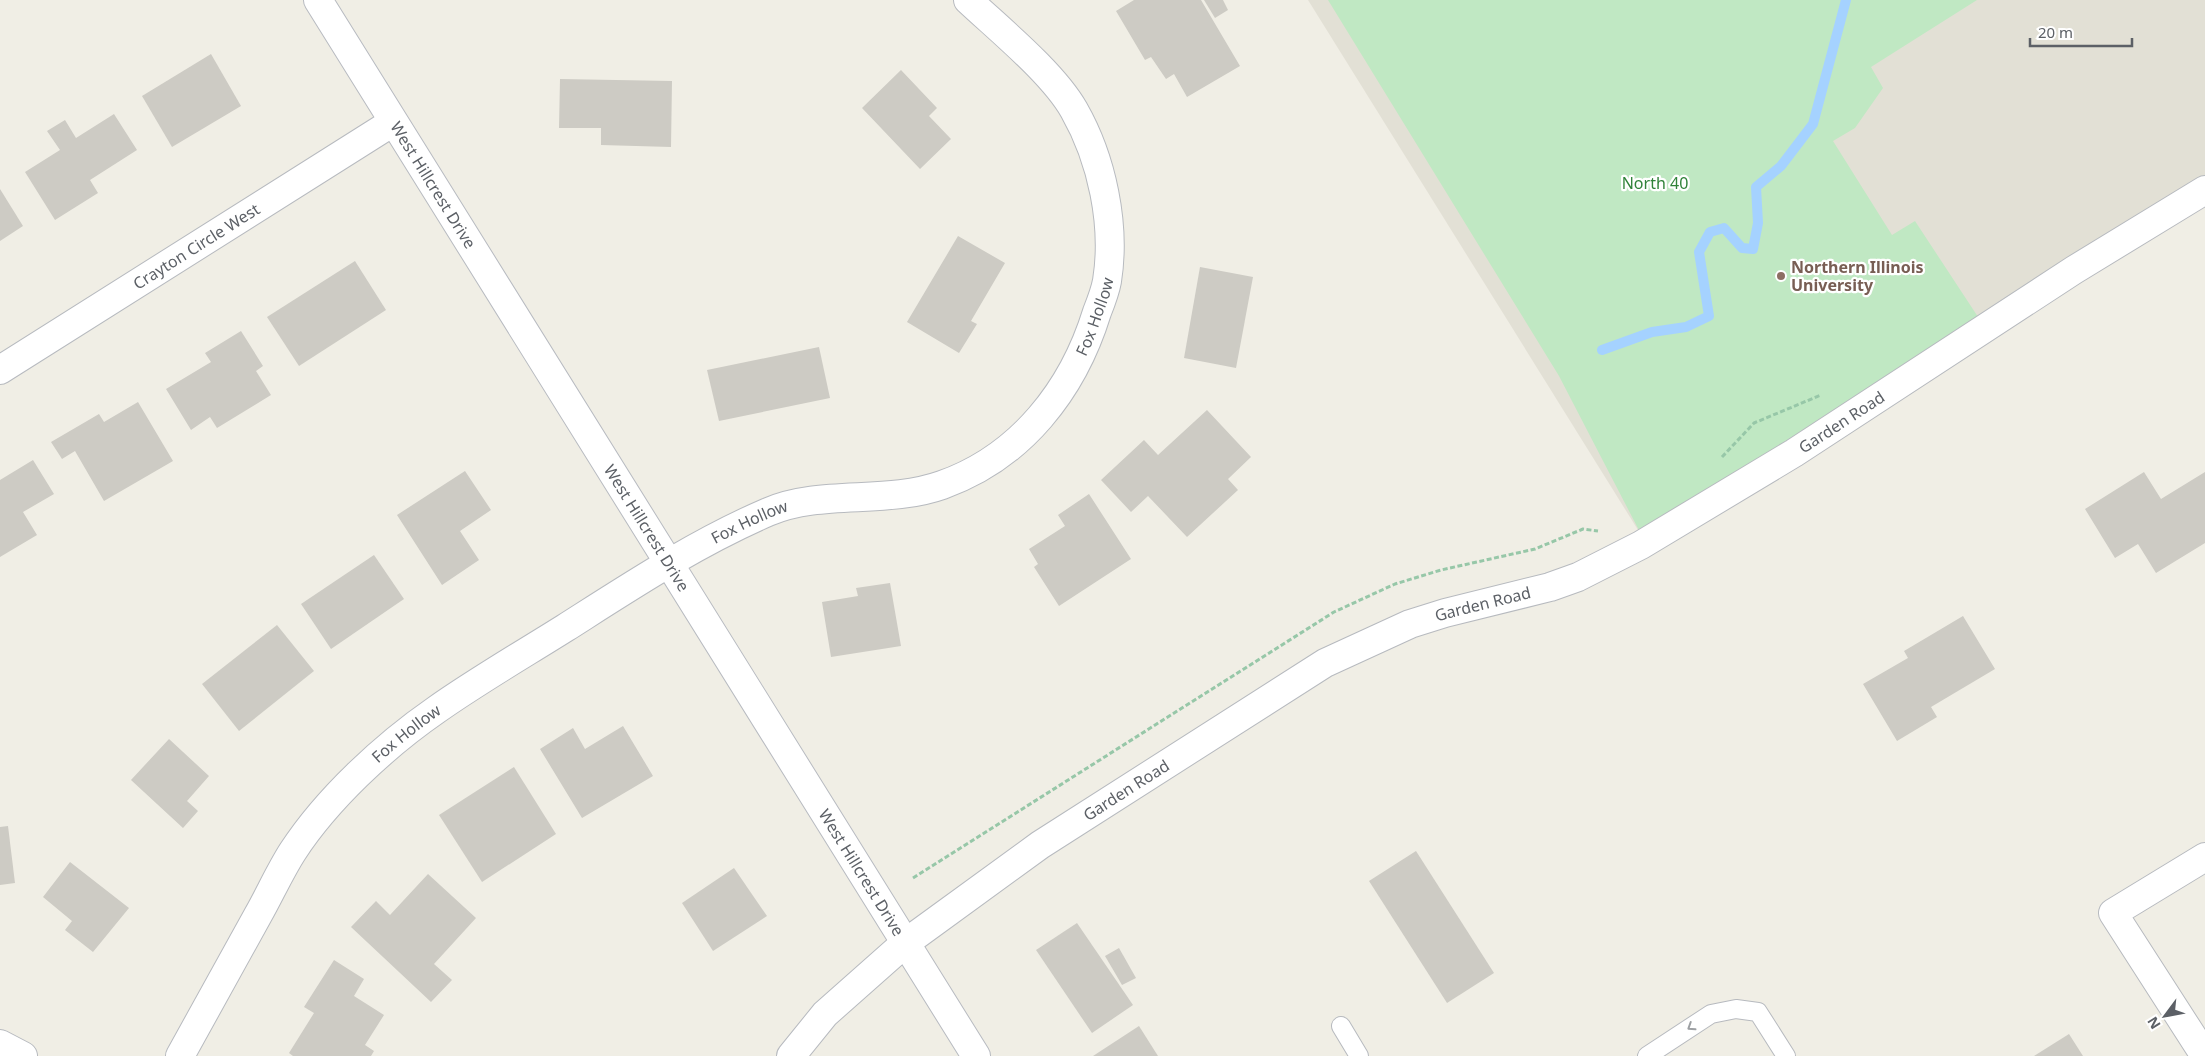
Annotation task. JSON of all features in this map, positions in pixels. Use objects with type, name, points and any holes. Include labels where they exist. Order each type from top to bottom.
[{"type":"street","name":"West Hillcrest Drive","points":[[318,0],[667,563],[840,836],[904,944],[976,1056]]},
{"type":"street","name":"Fox Hollow","points":[[180,1056],[293,851],[333,800],[389,747],[434,710],[667,563],[771,510],[822,501],[902,496],[943,485],[985,466],[1018,439],[1046,412],[1069,381],[1087,346],[1107,283],[1110,241],[1107,209],[1097,163],[1073,108],[1056,85],[968,0]]},
{"type":"street","name":"Crayton Circle West","points":[[0,370],[393,122]]},
{"type":"street","name":"Garden Road","points":[[791,1056],[825,1014],[904,944],[1040,845],[1325,663],[1410,624],[1445,613],[1557,585],[1641,546],[1794,453],[2074,270],[2205,190]]},
{"type":"street","points":[[2205,857],[2113,913],[2205,1056]]},
{"type":"street","points":[[0,1044],[23,1056]]},
{"type":"lane","points":[[1647,1056],[1711,1014],[1736,1009],[1758,1012],[1786,1056]]},
{"type":"lane","points":[[1341,1026],[1360,1056]]},
{"type":"path","points":[[1715,464],[1754,424],[1828,392]]},
{"type":"path","points":[[913,878],[1334,612],[1395,584],[1441,570],[1534,549],[1583,529],[1600,532]]},
{"type":"shaded area","name":"North 40","points":[[1308,0],[2205,0],[2205,202],[1643,538]]},
{"type":"green space","name":"North 40","points":[[1328,0],[1977,0],[1871,67],[1883,88],[1855,128],[1833,141],[1892,235],[1915,221],[1984,326],[1643,538],[1559,376]]},
{"type":"building","points":[[1134,0],[1201,0],[1240,66],[1187,97],[1174,74],[1166,79],[1151,57],[1145,60],[1116,11]]},
{"type":"building","points":[[1204,0],[1223,0],[1228,10],[1215,18]]},
{"type":"building","points":[[211,54],[241,106],[172,147],[142,96]]},
{"type":"building","points":[[901,70],[937,108],[929,116],[951,139],[920,169],[862,108]]},
{"type":"building","points":[[560,79],[672,81],[671,147],[601,145],[601,128],[559,128]]},
{"type":"building","points":[[114,114],[137,150],[90,180],[98,193],[55,220],[25,172],[60,150],[47,131],[65,120],[76,138]]},
{"type":"building","points":[[0,189],[23,226],[0,241]]},
{"type":"building","points":[[958,236],[1005,263],[971,321],[977,324],[959,353],[907,322]]},
{"type":"building","points":[[355,261],[386,310],[299,366],[267,317]]},
{"type":"building","points":[[1200,267],[1253,277],[1236,368],[1184,358]]},
{"type":"building","points":[[241,331],[263,366],[256,371],[271,395],[217,428],[210,417],[191,430],[166,389],[211,362],[205,353]]},
{"type":"building","points":[[819,347],[830,398],[719,421],[707,370]]},
{"type":"building","points":[[138,402],[173,461],[104,501],[75,451],[62,459],[51,442],[99,414],[104,422]]},
{"type":"building","points":[[1207,410],[1251,457],[1228,479],[1238,490],[1187,537],[1148,496],[1131,512],[1101,480],[1144,440],[1158,455]]},
{"type":"building","points":[[33,460],[54,494],[23,512],[37,535],[0,557],[0,480]]},
{"type":"building","points":[[465,471],[491,510],[460,531],[479,560],[442,585],[397,515]]},
{"type":"building","points":[[2144,472],[2161,499],[2205,472],[2205,543],[2156,573],[2138,544],[2115,558],[2085,509]]},
{"type":"building","points":[[1089,494],[1131,559],[1059,606],[1034,567],[1038,564],[1029,549],[1065,526],[1058,515]]},
{"type":"building","points":[[374,555],[404,599],[331,649],[301,604]]},
{"type":"building","points":[[890,583],[901,646],[831,657],[822,602],[858,596],[856,588]]},
{"type":"building","points":[[1963,616],[1995,669],[1931,707],[1937,717],[1897,741],[1863,684],[1908,658],[1904,651]]},
{"type":"building","points":[[277,625],[314,671],[239,731],[202,684]]},
{"type":"building","points":[[623,726],[653,776],[582,818],[540,749],[573,728],[585,749]]},
{"type":"building","points":[[169,739],[209,776],[187,801],[198,811],[183,828],[131,780]]},
{"type":"building","points":[[514,767],[556,834],[482,882],[439,815]]},
{"type":"building","points":[[8,826],[15,883],[0,885],[0,827]]},
{"type":"building","points":[[1416,851],[1494,973],[1447,1003],[1369,881]]},
{"type":"building","points":[[70,862],[129,908],[93,952],[65,930],[72,921],[43,897]]},
{"type":"building","points":[[734,868],[767,916],[713,951],[682,903]]},
{"type":"building","points":[[428,874],[476,918],[434,964],[452,980],[431,1002],[351,927],[376,901],[390,915]]},
{"type":"building","points":[[1077,923],[1133,1005],[1092,1033],[1036,950]]},
{"type":"building","points":[[1119,948],[1136,978],[1122,985],[1105,956]]},
{"type":"building","points":[[334,960],[364,979],[354,996],[384,1015],[365,1045],[374,1051],[371,1056],[293,1056],[289,1053],[314,1013],[304,1007]]},
{"type":"building","points":[[1139,1026],[1158,1056],[1093,1056]]},
{"type":"building","points":[[2069,1034],[2083,1056],[2034,1056]]},
{"type":"waterway","points":[[1602,350],[1652,332],[1686,327],[1709,316],[1699,252],[1710,232],[1724,228],[1742,248],[1753,249],[1758,223],[1756,187],[1781,166],[1813,124],[1846,0]]},
{"type":"place","name":"Northern Illinois University","points":[[1781,276]]}]
